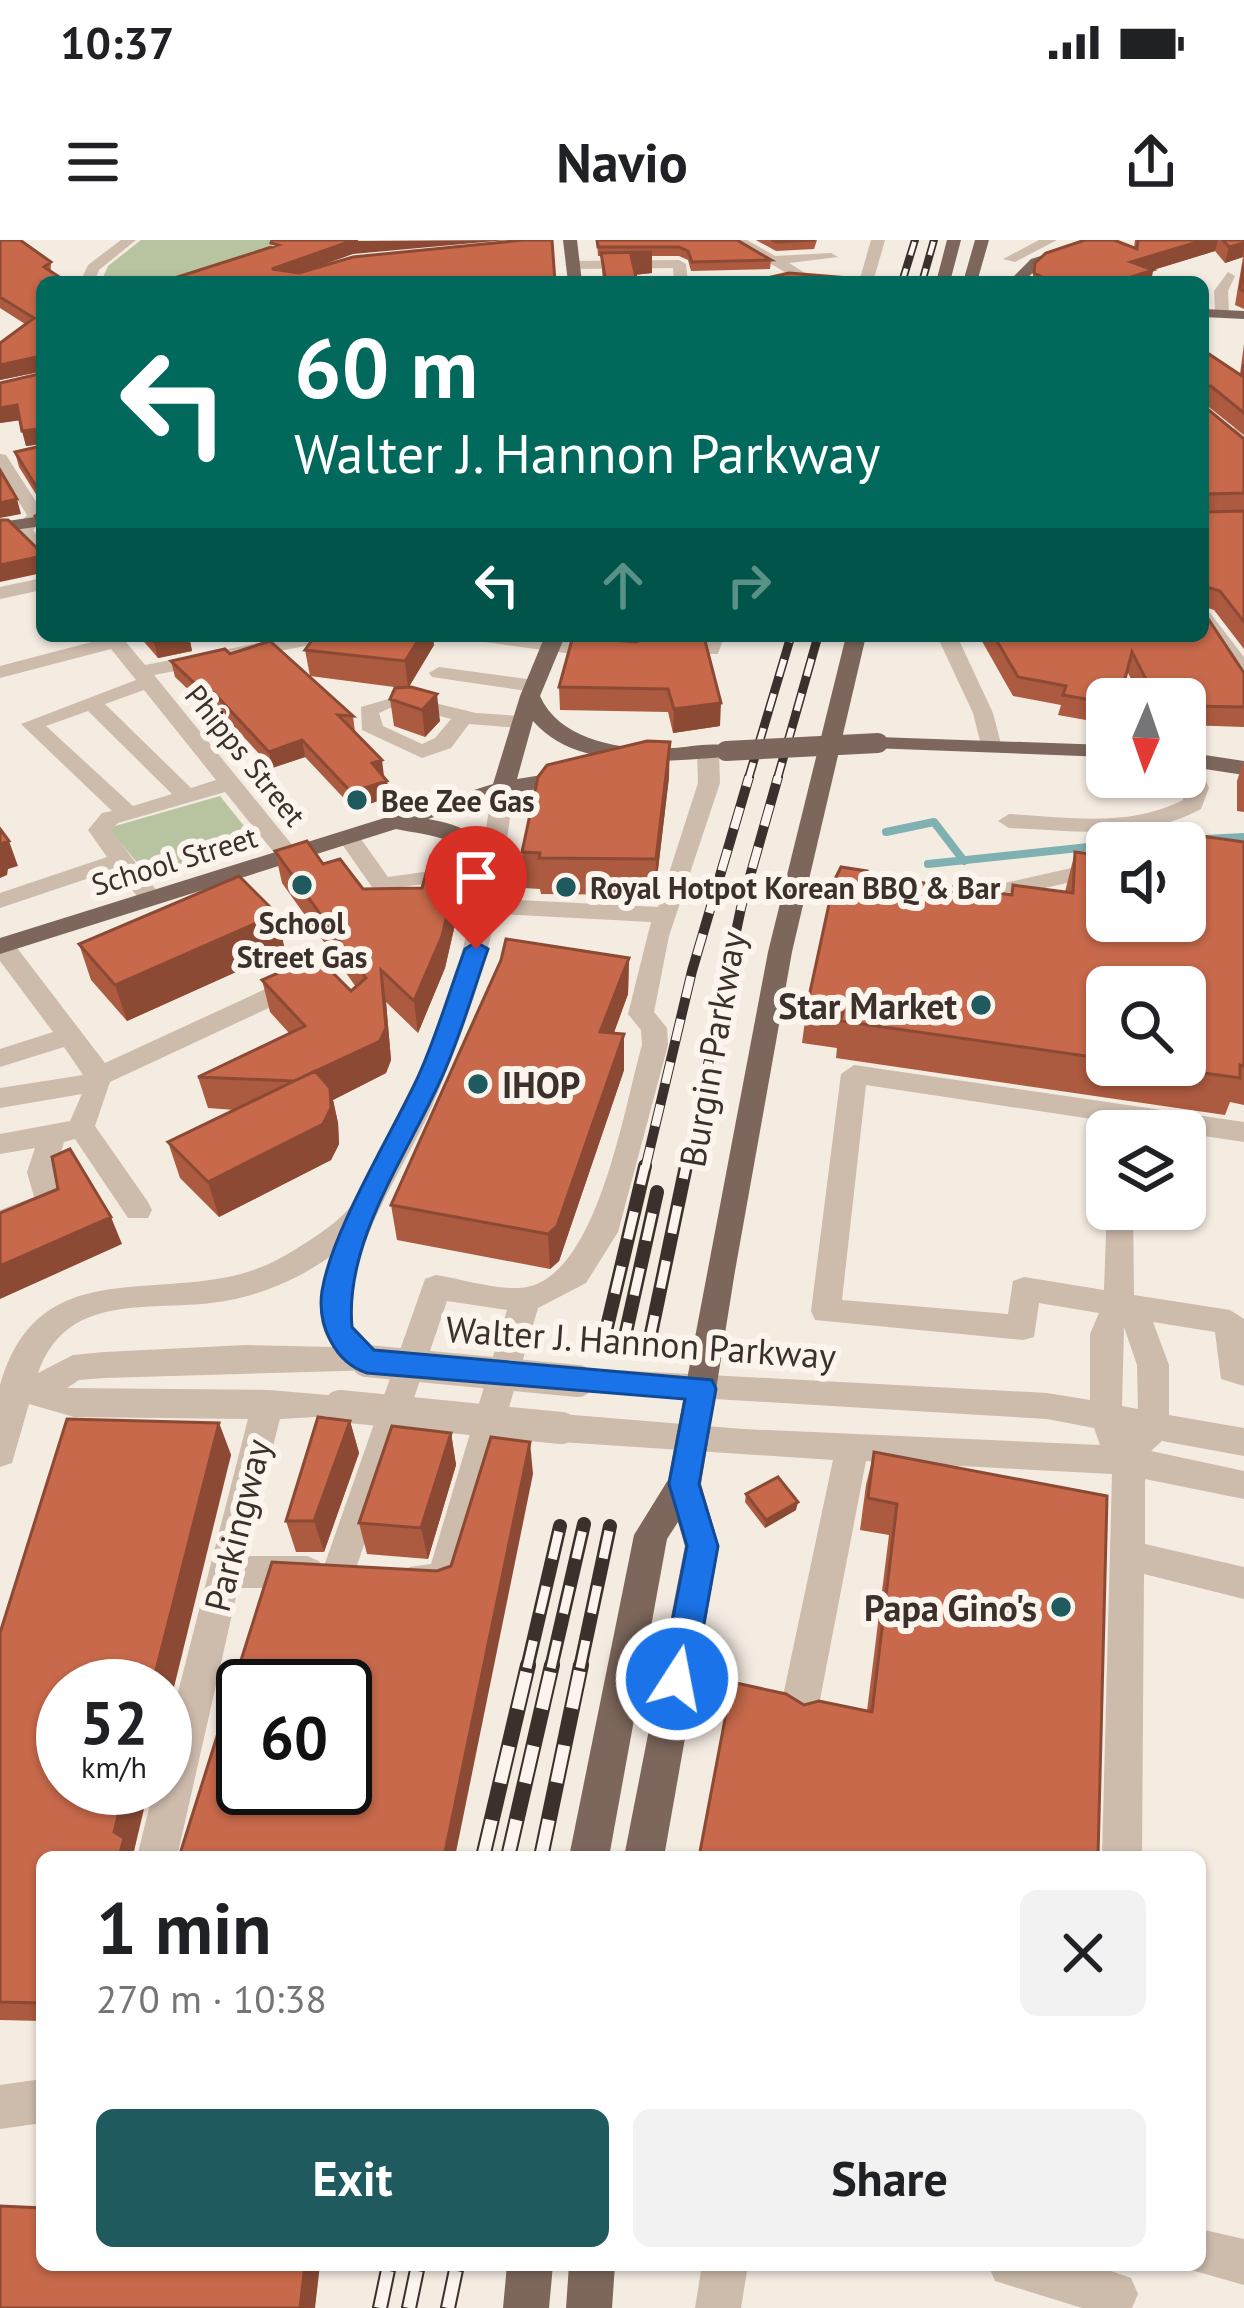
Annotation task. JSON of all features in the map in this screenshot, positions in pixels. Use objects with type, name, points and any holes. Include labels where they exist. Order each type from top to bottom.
[{"type":"main road","points":[[945,276],[954,240]]},
{"type":"main road","points":[[972,276],[982,240]]},
{"type":"main road","points":[[1020,276],[1030,265],[1104,241]]},
{"type":"main road","points":[[570,242],[574,276]]},
{"type":"main road","points":[[1209,311],[1222,306],[1244,315]]},
{"type":"main road","points":[[0,527],[36,522]]},
{"type":"main road","points":[[503,788],[521,722],[552,642]]},
{"type":"main road","name":"Burgin Parkway","points":[[591,1851],[651,1535],[684,1484],[780,940],[854,642]]},
{"type":"main road","points":[[532,691],[542,719],[573,739],[667,756]]},
{"type":"main road","name":"School Street","points":[[1,946],[503,788],[667,756],[878,743],[1086,750]]},
{"type":"main road","points":[[1206,762],[1244,768]]},
{"type":"main road","points":[[392,823],[455,832],[482,849],[493,869]]},
{"type":"main road","name":"Burgin Parkway","points":[[645,1851],[702,1546],[684,1484]]},
{"type":"main road","points":[[526,2308],[529,2271]]},
{"type":"main road","points":[[590,2308],[592,2271]]},
{"type":"street","points":[[90,276],[93,268],[130,240]]},
{"type":"street","points":[[737,240],[801,276]]},
{"type":"street","points":[[823,276],[838,240]]},
{"type":"street","points":[[868,276],[878,240]]},
{"type":"street","points":[[1005,240],[1001,250],[1010,259],[1030,265]]},
{"type":"street","points":[[1010,259],[1050,240]]},
{"type":"street","points":[[552,244],[570,242]]},
{"type":"street","points":[[773,260],[831,257]]},
{"type":"street","points":[[572,265],[679,264],[673,276]]},
{"type":"street","points":[[1209,301],[1222,306],[1228,276]]},
{"type":"street","points":[[1209,416],[1235,433],[1244,450]]},
{"type":"street","points":[[6,459],[36,516],[36,522],[22,530],[36,546]]},
{"type":"street","points":[[0,593],[36,585]]},
{"type":"street","points":[[1209,625],[1244,670]]},
{"type":"street","points":[[0,672],[103,642]]},
{"type":"street","name":"Phipps Street","points":[[115,642],[289,856]]},
{"type":"street","points":[[129,814],[32,724],[93,704],[144,677],[299,642]]},
{"type":"street","points":[[552,642],[710,650],[712,642]]},
{"type":"street","points":[[950,642],[983,713],[990,744]]},
{"type":"street","points":[[439,673],[532,691]]},
{"type":"street","points":[[93,704],[186,795]]},
{"type":"street","points":[[464,717],[521,722]]},
{"type":"street","points":[[141,747],[188,731]]},
{"type":"street","points":[[339,1572],[436,1287],[525,1301],[575,1275],[603,1232],[655,1045],[654,1028],[641,1015],[657,936],[717,752]]},
{"type":"street","points":[[151,899],[99,830],[110,818],[230,783]]},
{"type":"street","points":[[367,1361],[346,1345],[334,1317],[340,1276],[439,1056],[469,973],[493,869],[503,788]]},
{"type":"street","points":[[1009,821],[1134,822],[1182,812],[1194,798]]},
{"type":"street","points":[[348,837],[382,885],[493,869]]},
{"type":"street","points":[[0,901],[120,860]]},
{"type":"street","points":[[1206,862],[1244,866]]},
{"type":"street","points":[[937,890],[982,895],[1086,872]]},
{"type":"street","points":[[486,906],[667,915]]},
{"type":"street","points":[[0,1222],[50,1202],[41,1172],[67,1132],[93,1109],[97,1080],[95,1069],[1,946]]},
{"type":"street","points":[[0,1098],[97,1080],[279,992]]},
{"type":"street","points":[[0,1058],[70,1036]]},
{"type":"street","points":[[1086,1116],[854,1074],[826,1311],[1023,1328],[1024,1289],[1119,1302],[1230,1322],[1232,1370],[1244,1373]]},
{"type":"street","points":[[1206,1129],[1244,1132]]},
{"type":"street","points":[[0,1144],[67,1132]]},
{"type":"street","points":[[67,1132],[138,1210]]},
{"type":"street","points":[[0,1453],[35,1342],[51,1321],[75,1306],[230,1289],[263,1279],[308,1256],[367,1208]]},
{"type":"street","points":[[1119,1230],[1119,1302],[1106,1334],[1106,1414],[1112,1436],[1129,1460],[1123,1851]]},
{"type":"street","points":[[223,1571],[339,1572],[443,1581],[525,1301]]},
{"type":"street","points":[[1119,1302],[1140,1320],[1150,1343],[1153,1422],[1145,1443],[1129,1460]]},
{"type":"street","name":"Walter J. Hannon Parkway","points":[[18,1393],[73,1368],[104,1365],[246,1358],[367,1361],[578,1381],[1005,1403],[1106,1414],[1244,1442]]},
{"type":"street","points":[[18,1393],[74,1404],[340,1406],[692,1441],[1027,1451],[1129,1460],[1244,1485]]},
{"type":"street","name":"Parkingway","points":[[159,1851],[223,1571],[269,1403]]},
{"type":"street","points":[[799,1710],[852,1447]]},
{"type":"street","points":[[1128,1555],[1244,1583]]},
{"type":"street","points":[[0,2107],[36,2102]]},
{"type":"street","points":[[1206,2253],[1244,2262]]},
{"type":"street","points":[[718,2308],[723,2271]]},
{"type":"street","points":[[1037,2271],[1115,2289]]},
{"type":"green space","points":[[141,240],[275,240],[269,253],[198,276],[104,276],[108,266]]},
{"type":"green space","points":[[220,796],[260,846],[151,879],[108,828]]},
{"type":"building","points":[[0,240],[20,240],[51,262],[44,267],[58,276],[36,276],[36,357],[0,365],[0,343],[34,318],[0,297]]},
{"type":"building","points":[[358,240],[272,269],[299,273],[353,257],[552,240],[555,276],[181,276],[278,245],[271,243]]},
{"type":"building","points":[[597,240],[737,240],[771,260],[692,262],[688,251],[679,247],[598,247]]},
{"type":"building","points":[[1085,240],[1114,240],[1137,249],[1138,240],[1204,240],[1131,262],[1153,270],[1134,276],[1040,276],[1034,273],[1035,263],[1046,253]]},
{"type":"building","points":[[1223,240],[1244,240],[1244,243],[1229,247]]},
{"type":"building","points":[[652,252],[631,255],[636,276],[605,276],[601,253]]},
{"type":"building","points":[[1209,354],[1242,376],[1244,364],[1244,413],[1209,386]]},
{"type":"building","points":[[36,375],[36,429],[22,431],[17,405],[0,408],[0,383]]},
{"type":"building","points":[[1209,410],[1244,439],[1244,493],[1209,494]]},
{"type":"building","points":[[36,447],[36,486],[15,452]]},
{"type":"building","points":[[0,470],[17,499],[0,503]]},
{"type":"building","points":[[1244,511],[1244,622],[1220,591],[1209,589],[1209,512]]},
{"type":"building","points":[[0,520],[8,520],[36,547],[36,557],[0,565]]},
{"type":"building","points":[[1209,620],[1244,673],[1244,707],[1206,706],[1206,678],[1145,678],[1132,652],[1125,678],[1086,678],[1086,699],[1063,695],[1066,686],[1018,677],[998,642],[1209,642]]},
{"type":"building","points":[[271,642],[353,716],[338,715],[382,760],[372,763],[387,781],[351,792],[302,740],[269,752],[214,693],[207,695],[171,661],[225,649],[230,654]]},
{"type":"building","points":[[311,642],[417,642],[405,661],[305,650]]},
{"type":"building","points":[[571,642],[705,642],[721,703],[674,709],[668,689],[559,687]]},
{"type":"building","points":[[395,688],[437,694],[422,710],[390,699]]},
{"type":"building","points":[[647,741],[670,742],[656,859],[539,858],[540,853],[522,852],[538,777],[547,765]]},
{"type":"building","points":[[1206,837],[1244,842],[1244,1066],[1240,1065],[1240,1078],[1206,1073],[1206,966],[1086,966],[1086,1056],[841,1021],[843,1011],[807,1006],[841,867],[867,871],[866,875],[1012,895],[1013,885],[1073,893],[1075,852],[1086,853],[1086,942],[1206,942]]},
{"type":"building","points":[[307,841],[323,864],[340,859],[363,889],[422,888],[431,856],[461,853],[442,936],[414,1001],[381,970],[386,1028],[380,1041],[294,1081],[198,1077],[305,1026],[262,980],[283,971],[308,948],[351,991],[366,978],[275,851]]},
{"type":"building","points":[[239,876],[277,914],[115,985],[79,944]]},
{"type":"building","points":[[506,939],[629,958],[600,1032],[624,1034],[557,1226],[548,1234],[391,1205],[501,960]]},
{"type":"building","points":[[315,1071],[330,1088],[331,1108],[323,1124],[208,1182],[168,1142]]},
{"type":"building","points":[[70,1149],[111,1217],[0,1266],[0,1213],[58,1189],[52,1157]]},
{"type":"building","points":[[318,1417],[350,1421],[314,1521],[286,1521]]},
{"type":"building","points":[[67,1419],[219,1423],[159,1659],[36,1659],[36,1815],[118,1815],[114,1832],[124,1838],[121,1851],[36,1851],[36,2003],[0,2002],[0,1633]]},
{"type":"building","points":[[392,1426],[451,1433],[421,1528],[359,1523]]},
{"type":"building","points":[[491,1437],[530,1442],[445,1851],[181,1851],[216,1740],[216,1815],[372,1815],[372,1659],[241,1659],[272,1562],[437,1571],[451,1566]]},
{"type":"building","points":[[874,1452],[1107,1496],[1098,1851],[700,1851],[732,1682],[786,1694],[804,1705],[819,1701],[872,1712],[897,1504],[868,1498]]},
{"type":"building","points":[[778,1477],[798,1502],[766,1520],[746,1494]]},
{"type":"building","points":[[0,2206],[36,2208],[36,2271],[304,2271],[300,2308],[0,2308]]},
{"type":"waterway","points":[[886,832],[934,822],[963,860]]},
{"type":"waterway","points":[[1206,839],[1244,837]]},
{"type":"waterway","points":[[963,860],[1086,847]]},
{"type":"waterway","points":[[928,864],[963,860]]},
{"type":"railway","points":[[904,276],[915,240]]},
{"type":"railway","points":[[924,276],[934,240]]},
{"type":"railway","points":[[748,780],[789,642]]},
{"type":"railway","points":[[777,780],[816,642]]},
{"type":"railway","points":[[645,1169],[692,971],[749,777]]},
{"type":"railway","points":[[686,1169],[741,908],[778,777]]},
{"type":"railway","points":[[602,1348],[645,1166]]},
{"type":"railway","points":[[649,1343],[686,1166]]},
{"type":"railway","points":[[622,1350],[657,1192]]},
{"type":"railway","points":[[551,1668],[584,1524]]},
{"type":"railway","points":[[527,1668],[560,1526]]},
{"type":"railway","points":[[580,1668],[610,1526]]},
{"type":"railway","points":[[484,1851],[528,1665]]},
{"type":"railway","points":[[509,1851],[552,1665]]},
{"type":"railway","points":[[542,1851],[581,1665]]},
{"type":"railway","points":[[380,2308],[388,2271]]},
{"type":"railway","points":[[409,2308],[417,2271]]},
{"type":"railway","points":[[448,2308],[456,2271]]},
{"type":"place","name":"Bee Zee Gas","points":[[357,800]]},
{"type":"place","name":"School Street Gas","points":[[302,885]]},
{"type":"place","name":"Royal Hotpot Korean BBQ & Bar","points":[[566,887]]},
{"type":"place","name":"Star Market","points":[[981,1005]]},
{"type":"place","name":"IHOP","points":[[478,1084]]},
{"type":"place","name":"Papa Gino's","points":[[1061,1607]]},
{"type":"route","points":[[476,949],[432,1074],[367,1208],[340,1276],[334,1317],[338,1332],[367,1361],[701,1389],[684,1484],[702,1546],[677,1679]]}]
